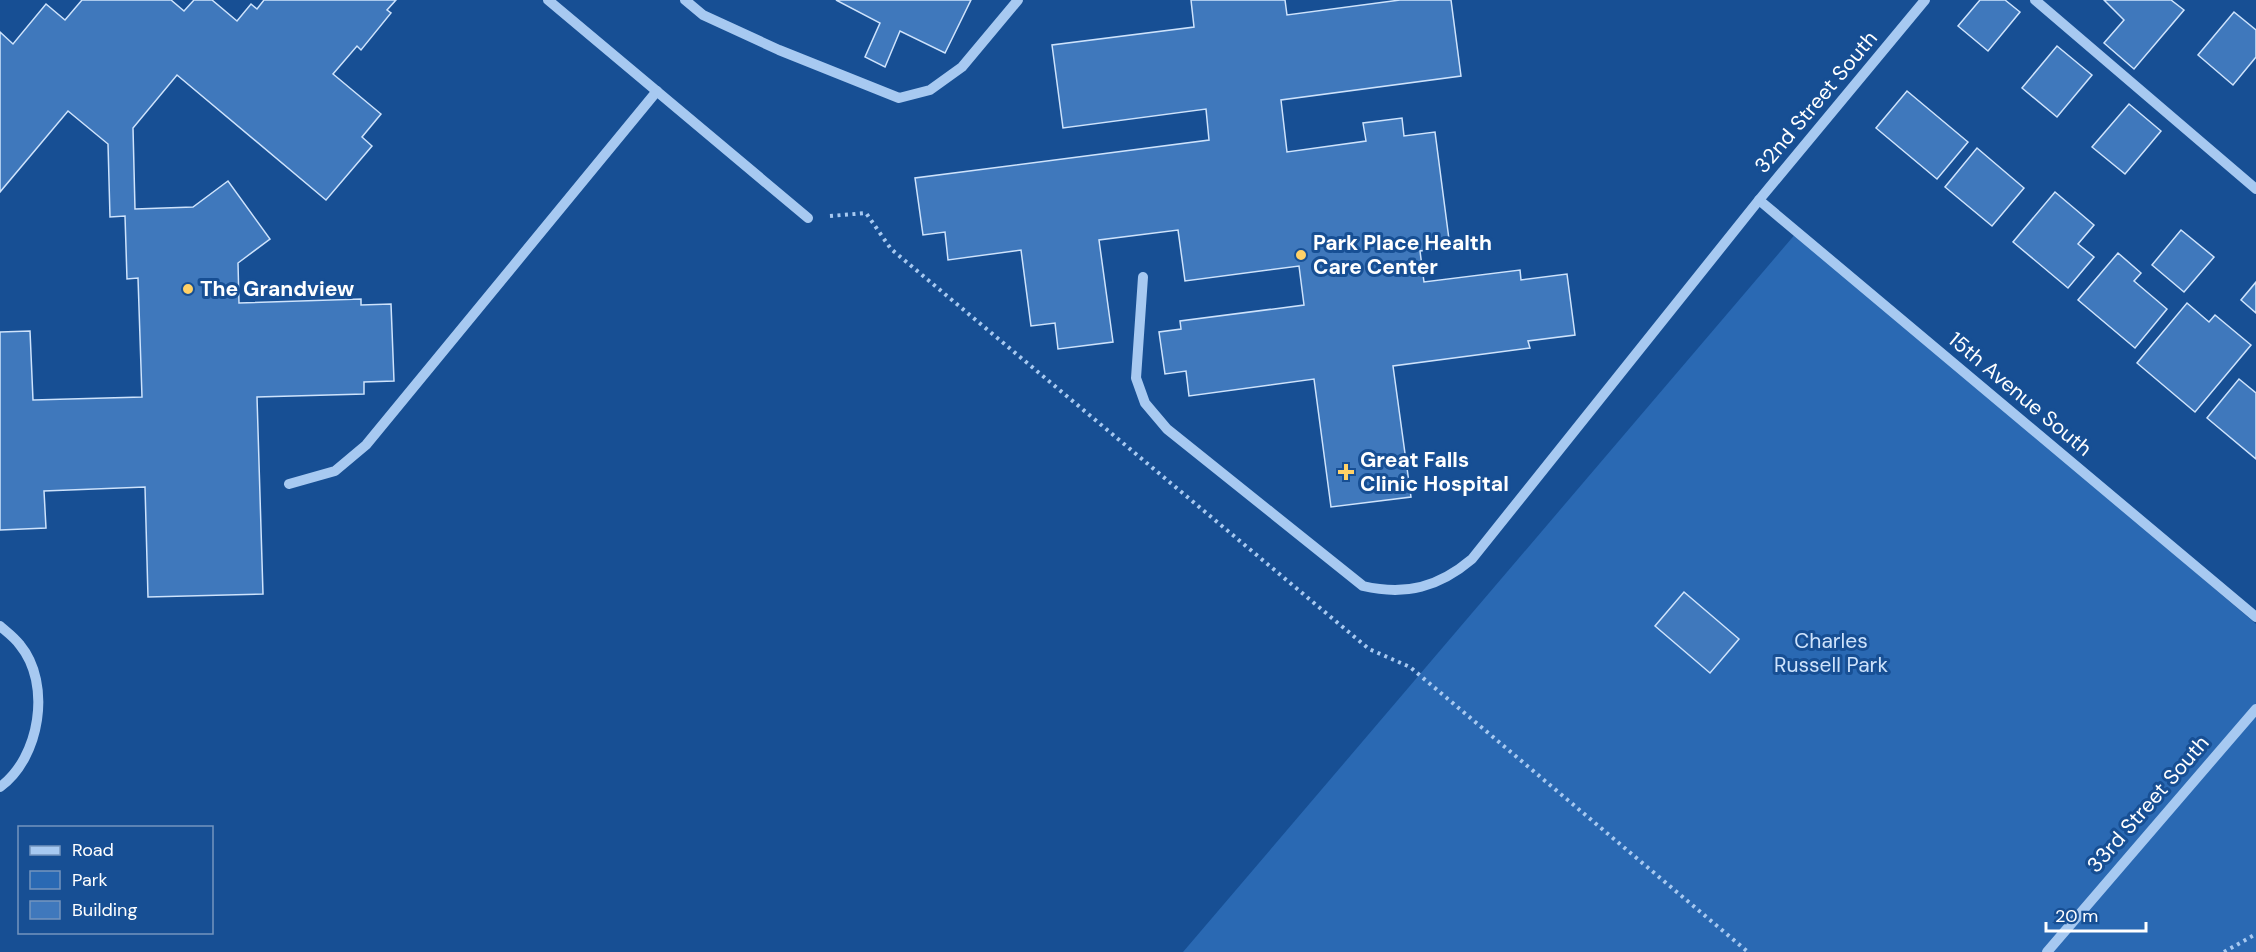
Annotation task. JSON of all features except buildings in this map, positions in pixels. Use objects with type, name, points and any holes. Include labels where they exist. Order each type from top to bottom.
[{"type":"street","points":[[548,0],[808,218]]},
{"type":"street","points":[[685,0],[703,15],[735,30],[899,98],[930,90],[962,67],[1018,0]]},
{"type":"street","name":"32nd Street South","points":[[1143,277],[1136,378],[1145,403],[1167,429],[1363,586],[1380,590],[1413,590],[1436,584],[1455,574],[1472,559],[1760,200],[1925,0]]},
{"type":"street","points":[[2035,0],[2256,189]]},
{"type":"street","points":[[289,484],[335,471],[366,445],[657,92]]},
{"type":"street","name":"15th Avenue South","points":[[1760,200],[2256,617]]},
{"type":"street","points":[[0,626],[21,646],[26,655],[34,674],[40,715],[31,749],[0,787]]},
{"type":"street","name":"33rd Street South","points":[[2047,952],[2256,709]]},
{"type":"path","points":[[808,218],[866,213],[891,249],[1369,649],[1410,667],[1748,952]]},
{"type":"path","points":[[2224,952],[2256,934]]},
{"type":"green space","name":"Charles Russell Park","points":[[1797,232],[2256,624],[2256,952],[1183,952]]},
{"type":"place","name":"Park Place Health Care Center","points":[[1301,255]]},
{"type":"place","name":"The Grandview","points":[[188,289]]},
{"type":"place","name":"Great Falls Clinic Hospital","points":[[1346,472]]}]
